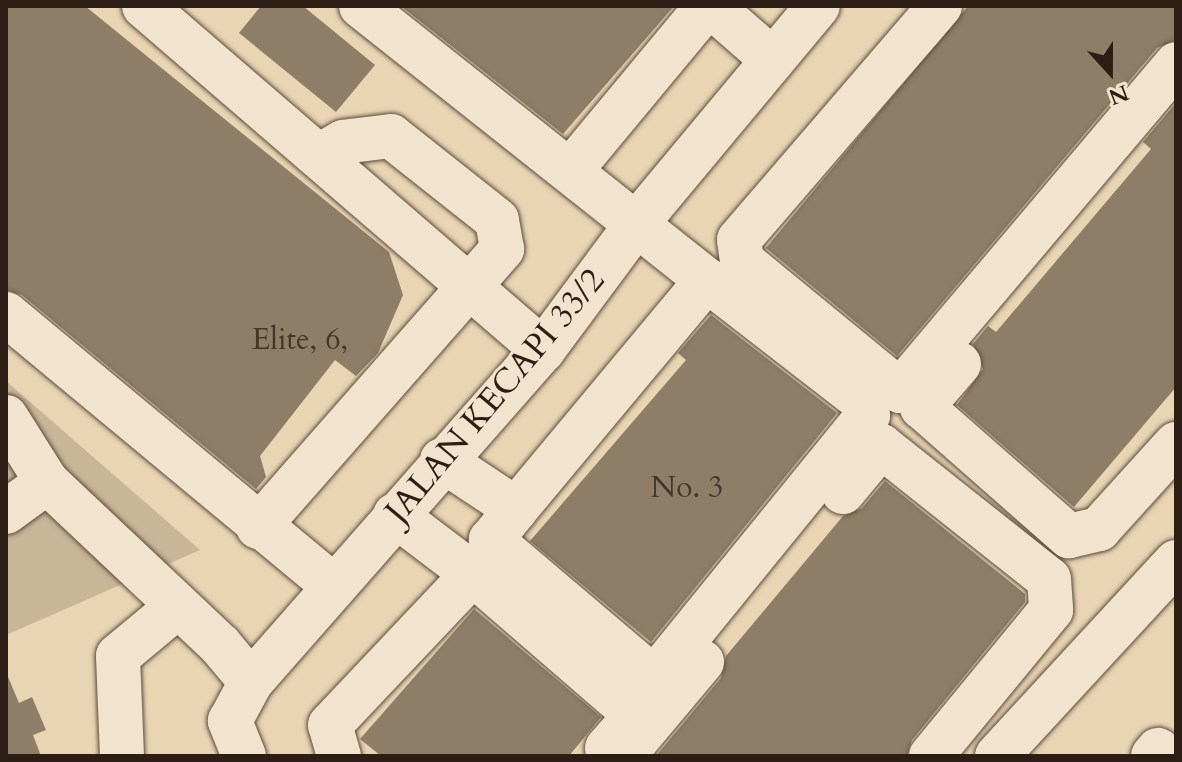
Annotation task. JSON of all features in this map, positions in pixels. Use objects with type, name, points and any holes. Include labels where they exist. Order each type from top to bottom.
[{"type":"street","points":[[144,6],[322,154],[543,350]]},
{"type":"street","points":[[361,6],[864,402],[868,415],[654,678],[491,540],[707,280]]},
{"type":"street","points":[[571,170],[709,6],[773,60]]},
{"type":"street","points":[[936,7],[739,240],[742,261],[900,391],[1176,64]]},
{"type":"street","name":"JALAN KECAPI 33/2","points":[[244,756],[230,721],[251,682],[442,460],[543,350],[638,222],[773,60],[811,8]]},
{"type":"street","points":[[1176,110],[922,407],[1069,536],[1099,529],[1176,444]]},
{"type":"street","points":[[258,527],[502,249],[497,220],[391,136],[343,142],[322,154]]},
{"type":"street","points":[[6,314],[258,527],[334,586]]},
{"type":"street","points":[[6,417],[47,482],[178,606],[251,682]]},
{"type":"street","points":[[623,756],[881,446],[1049,579],[1051,610],[931,756]]},
{"type":"street","points":[[442,460],[516,509]]},
{"type":"street","points":[[6,512],[47,482]]},
{"type":"street","points":[[395,515],[473,574],[636,715],[601,756]]},
{"type":"street","points":[[997,756],[1176,562]]},
{"type":"street","points":[[339,756],[330,725],[473,574]]},
{"type":"street","points":[[122,756],[118,656],[178,606]]},
{"type":"shaded area","points":[[6,381],[200,550],[6,635]]},
{"type":"building","points":[[6,6],[85,6],[389,252],[403,295],[378,353],[356,376],[335,360],[260,456],[266,477],[256,489],[22,295],[6,290]]},
{"type":"building","points":[[261,6],[303,6],[375,65],[336,112],[239,33]]},
{"type":"building","points":[[401,6],[674,6],[563,134]]},
{"type":"building","points":[[968,6],[1176,6],[1176,40],[1157,48],[897,356],[766,248]]},
{"type":"building","points":[[1176,103],[1176,387],[1074,507],[957,405],[983,369],[973,344],[988,326],[996,332],[1151,149],[1143,142]]},
{"type":"building","points":[[711,315],[837,413],[651,642],[530,541],[686,360],[678,353]]},
{"type":"building","points":[[885,481],[1025,594],[1025,602],[912,740],[907,756],[656,756],[721,678],[726,656],[843,516],[862,508]]},
{"type":"building","points":[[474,609],[601,717],[569,756],[381,756],[360,739]]},
{"type":"building","points":[[6,672],[19,703],[32,697],[46,730],[33,735],[41,756],[6,756]]}]
